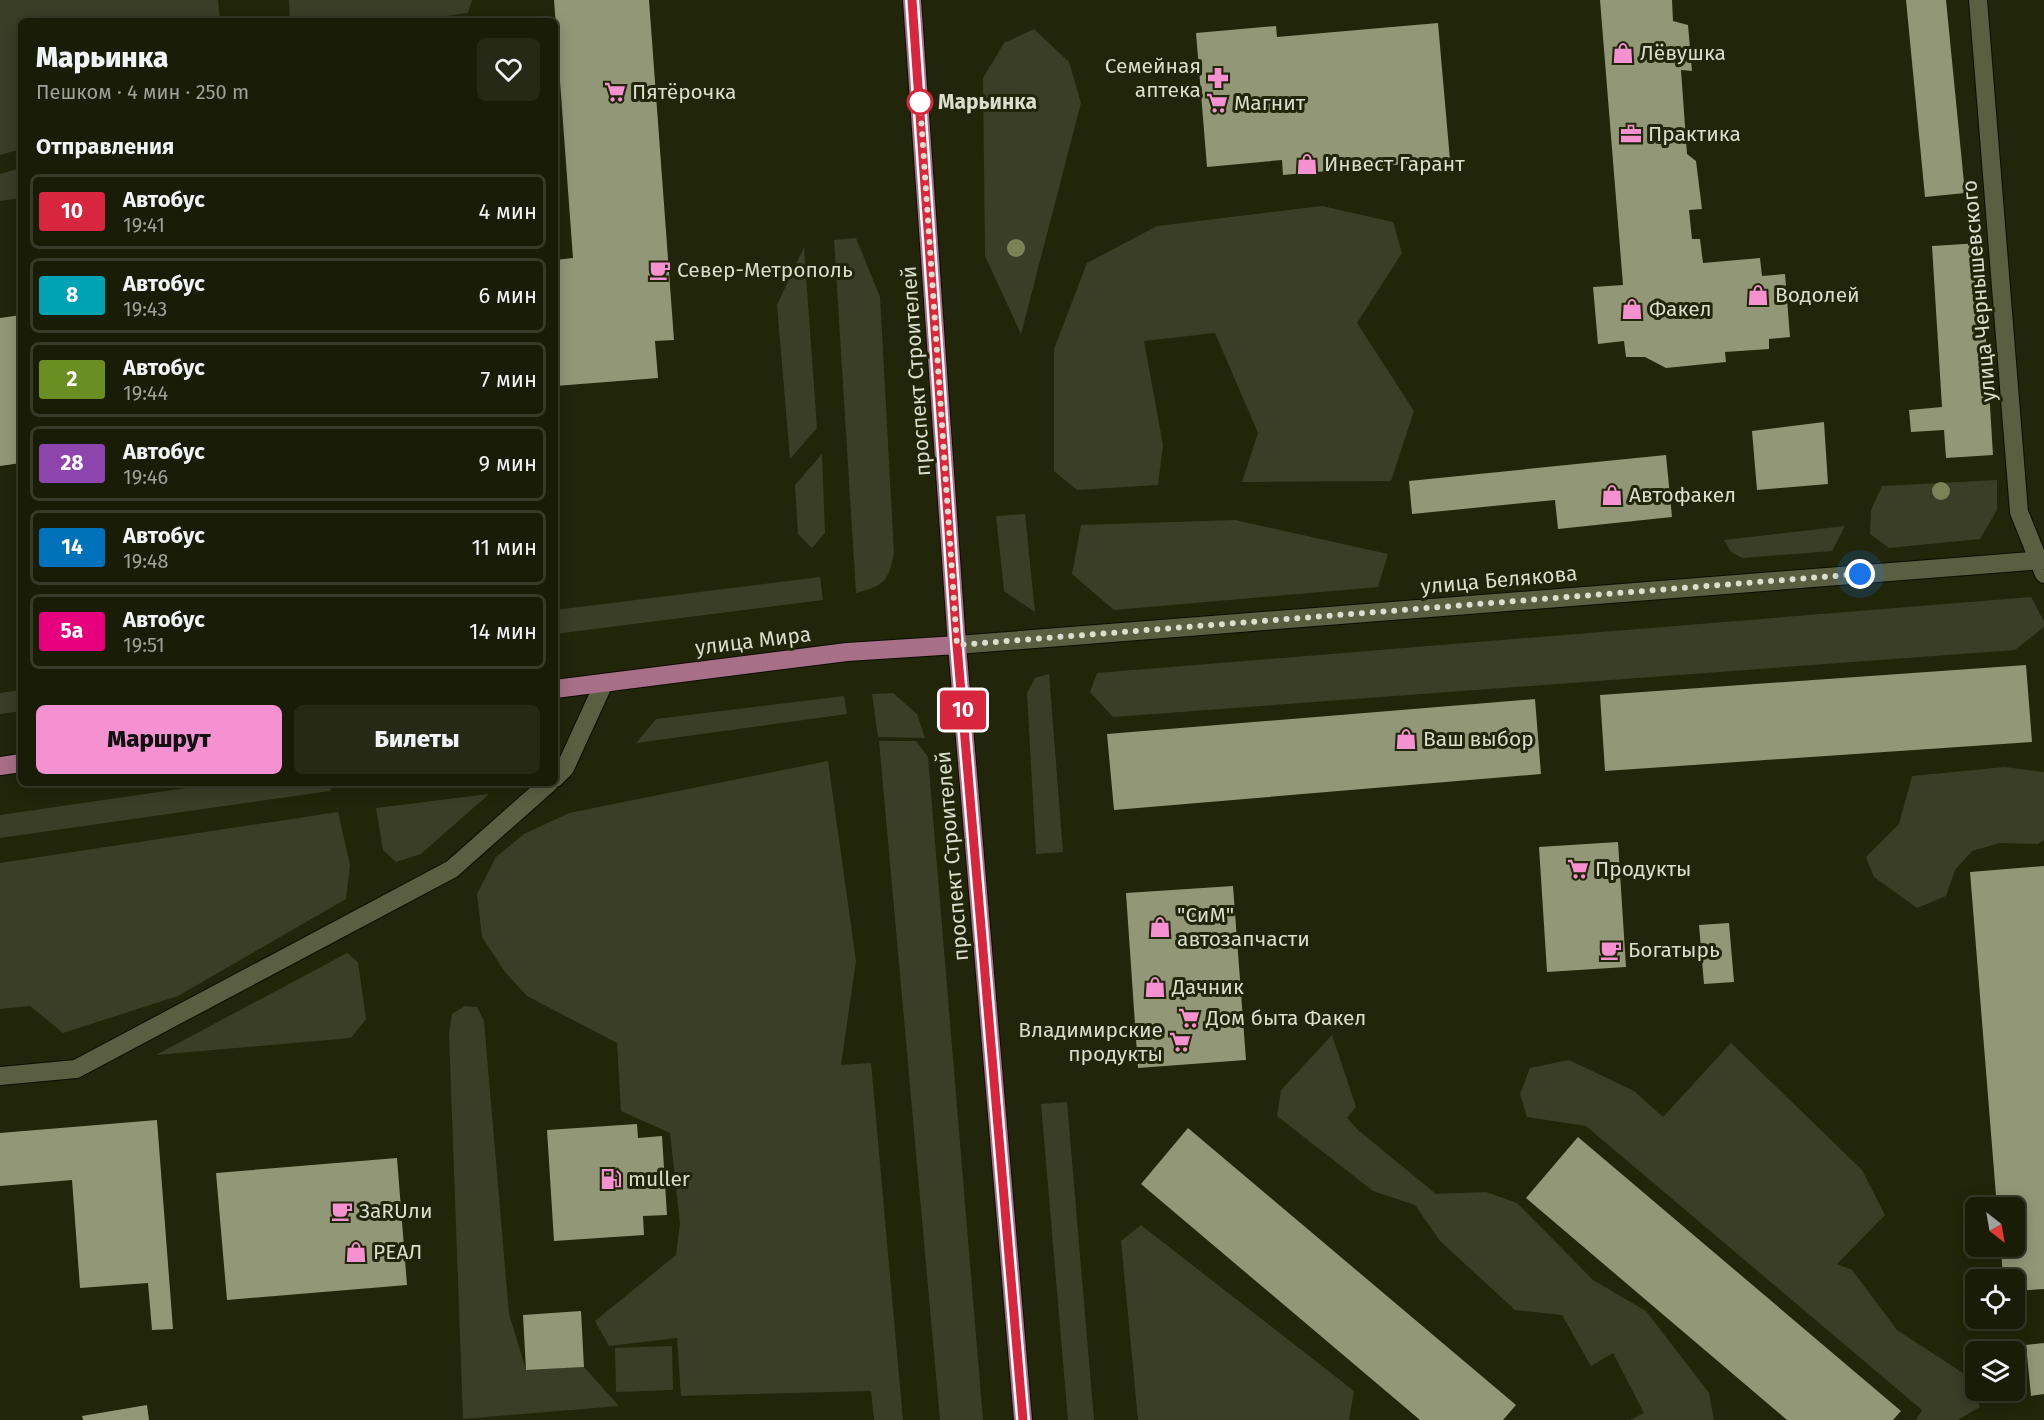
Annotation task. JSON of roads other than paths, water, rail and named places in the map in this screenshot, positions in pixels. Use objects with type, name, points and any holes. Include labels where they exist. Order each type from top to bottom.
[{"type":"main road","name":"проспект Строителей","points":[[912,0],[957,645],[1023,1420]]},
{"type":"main road","name":"улица Мира","points":[[558,689],[847,652],[957,645]]},
{"type":"main road","points":[[0,766],[18,763]]},
{"type":"street","name":"улица Чернышевского","points":[[1978,0],[2019,512],[2042,565]]},
{"type":"street","name":"улица Белякова","points":[[957,645],[2042,565]]},
{"type":"street","points":[[558,775],[565,768],[604,682]]},
{"type":"street","points":[[0,1076],[76,1069],[452,869],[546,786]]},
{"type":"place","name":"Лёвушка","points":[[1623,53]]},
{"type":"place","name":"Семейная аптека","points":[[1218,78]]},
{"type":"place","name":"Пятёрочка","points":[[615,92]]},
{"type":"place","name":"Марьинка","points":[[920,102]]},
{"type":"place","name":"Магнит","points":[[1217,103]]},
{"type":"place","name":"Практика","points":[[1631,134]]},
{"type":"place","name":"Инвест Гарант","points":[[1307,164]]},
{"type":"place","name":"Север-Метрополь","points":[[660,270]]},
{"type":"place","name":"Водолей","points":[[1758,295]]},
{"type":"place","name":"Факел","points":[[1632,309]]},
{"type":"place","name":"Автофакел","points":[[1612,495]]},
{"type":"place","name":"Ваш выбор","points":[[1406,739]]},
{"type":"place","name":"Продукты","points":[[1578,869]]},
{"type":"place","name":"\"СиМ\" автозапчасти","points":[[1160,927]]},
{"type":"place","name":"Богатырь","points":[[1611,950]]},
{"type":"place","name":"Дачник","points":[[1155,987]]},
{"type":"place","name":"Дом быта Факел","points":[[1189,1018]]},
{"type":"place","name":"Владимирские продукты","points":[[1180,1042]]},
{"type":"place","name":"muller","points":[[611,1179]]},
{"type":"place","name":"ЗаRUли","points":[[342,1211]]},
{"type":"place","name":"РЕАЛ","points":[[356,1252]]}]
